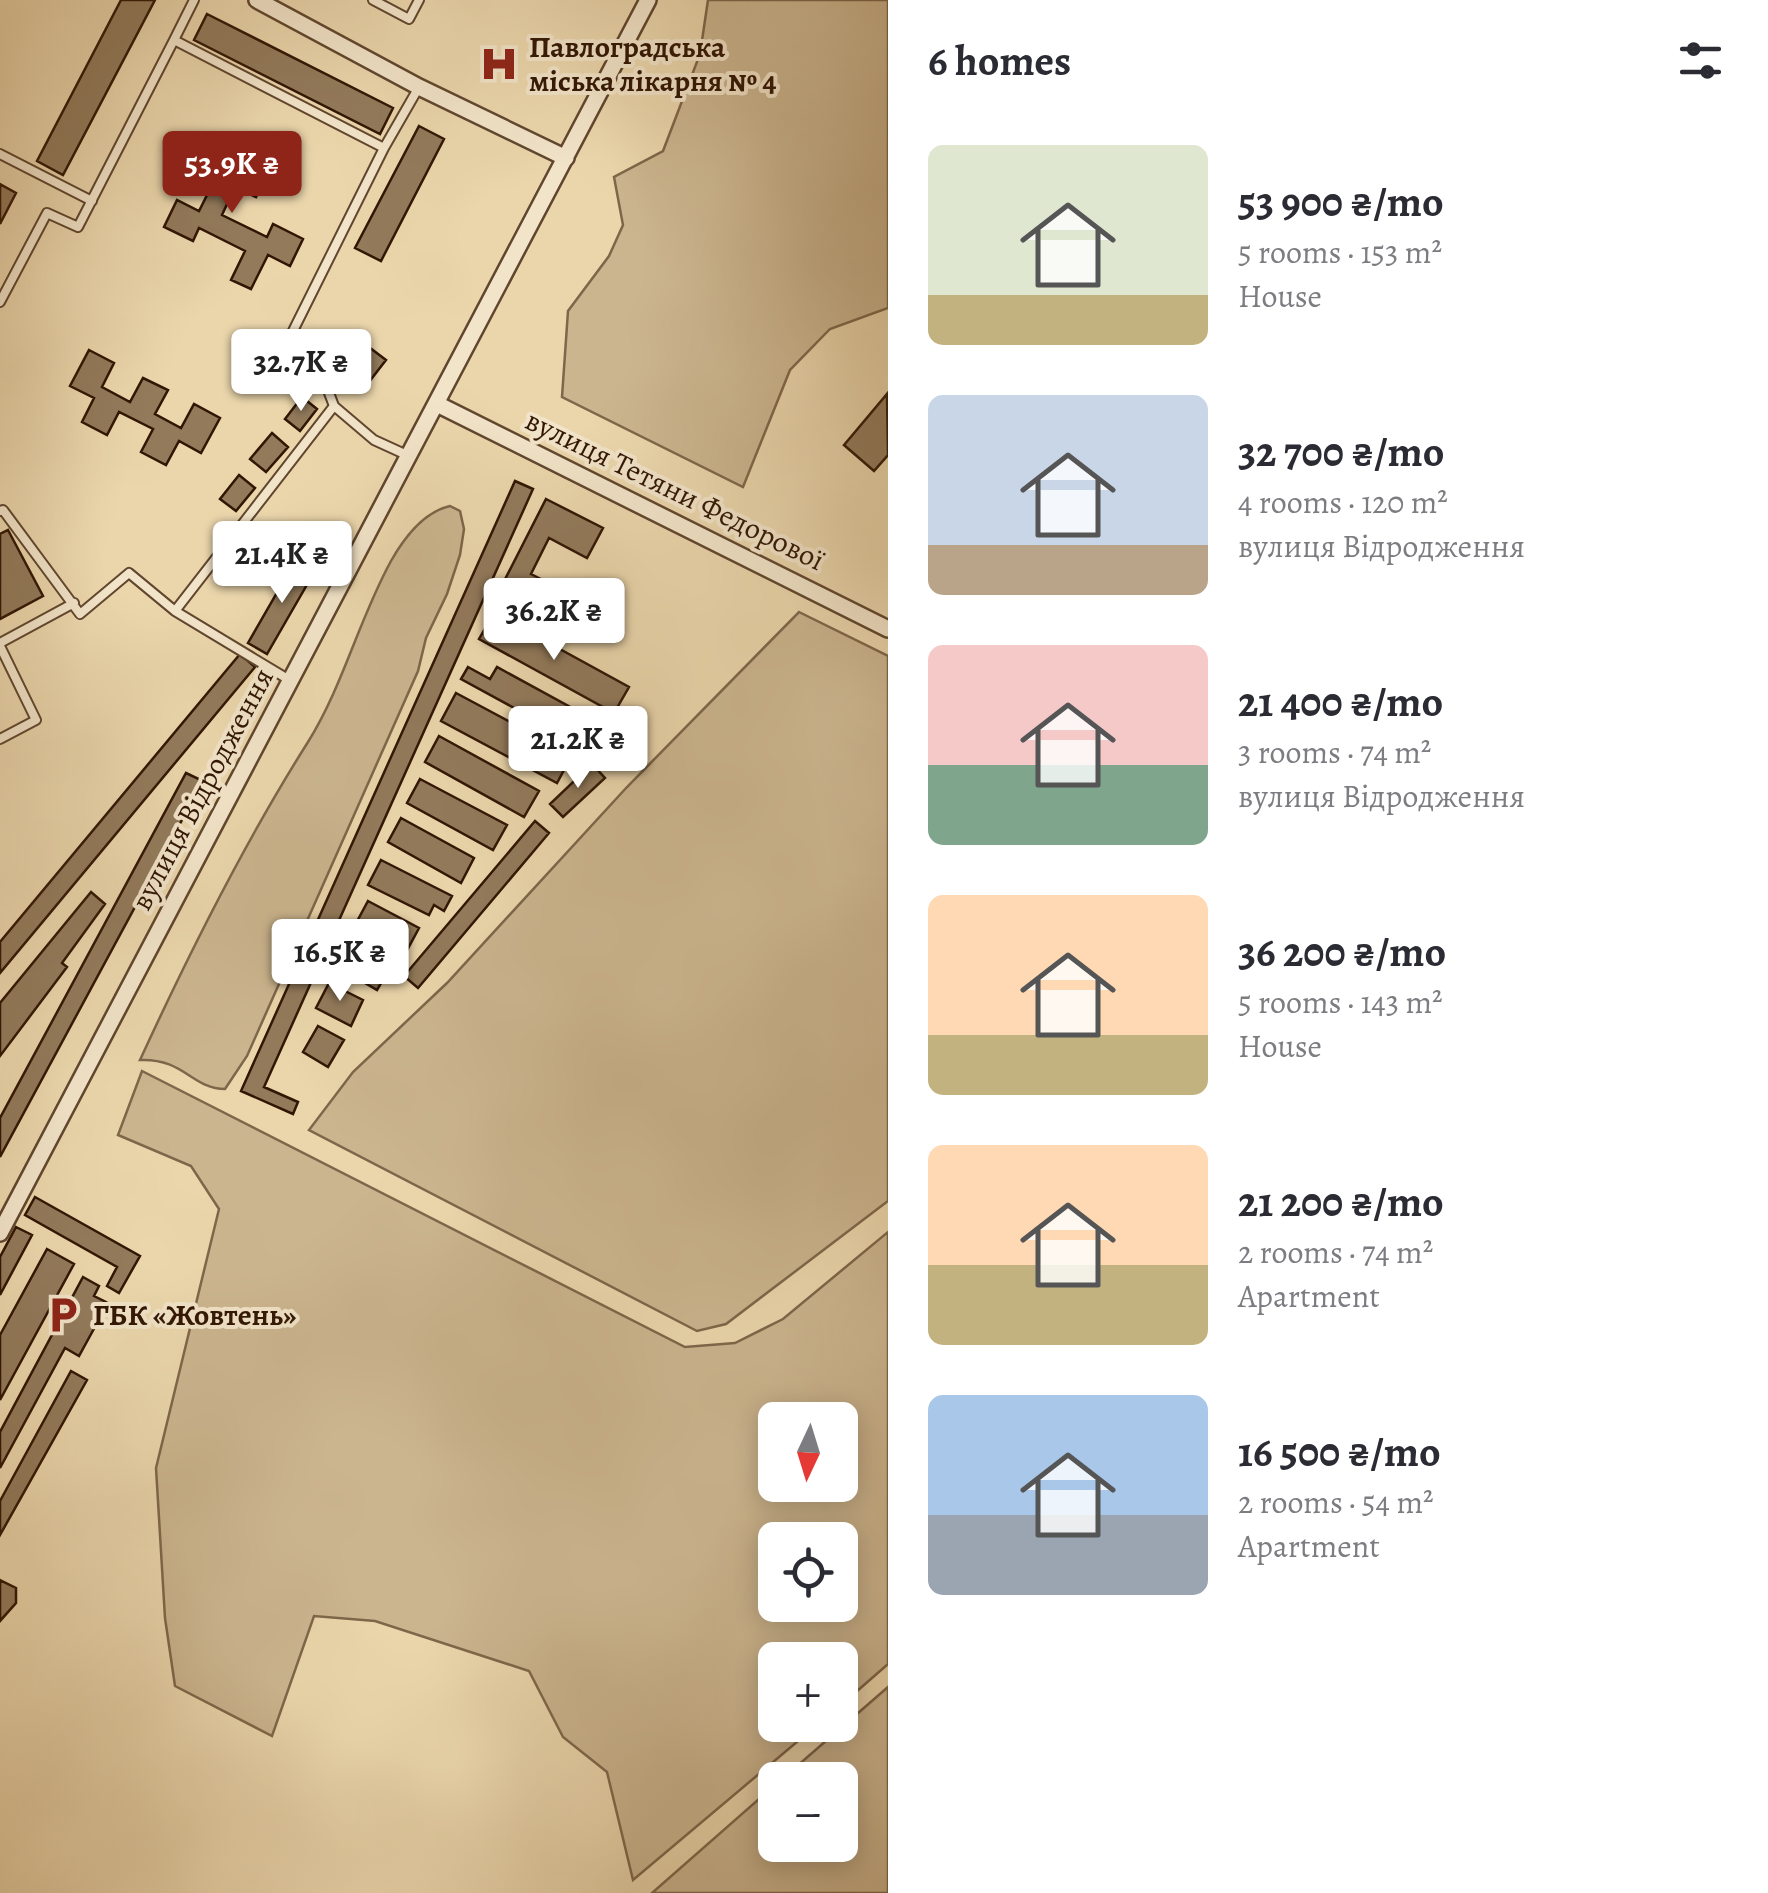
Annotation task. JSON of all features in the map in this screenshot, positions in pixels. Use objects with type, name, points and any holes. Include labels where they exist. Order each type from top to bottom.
[{"type":"street","points":[[257,0],[419,87],[566,158]]},
{"type":"street","name":"вулиця Відродження","points":[[0,1233],[648,0]]},
{"type":"street","name":"вулиця Тетяни Федорової","points":[[437,404],[888,629]]},
{"type":"lane","points":[[0,302],[48,212],[78,227],[194,0]]},
{"type":"lane","points":[[373,0],[409,19],[419,0]]},
{"type":"lane","points":[[174,40],[384,148]]},
{"type":"lane","points":[[409,456],[374,440],[334,406],[318,364],[288,341],[384,148],[419,87]]},
{"type":"lane","points":[[0,154],[92,202]]},
{"type":"lane","points":[[175,610],[334,406]]},
{"type":"lane","points":[[0,511],[80,614],[129,573],[175,610],[292,681]]},
{"type":"lane","points":[[0,739],[36,720],[0,644],[74,603]]},
{"type":"shaded area","points":[[708,0],[888,0],[888,308],[830,329],[790,370],[743,487],[562,397],[568,311],[609,256],[623,225],[614,177],[663,151],[700,54]]},
{"type":"shaded area","points":[[450,506],[460,511],[464,529],[447,594],[426,638],[418,671],[247,1056],[225,1089],[204,1084],[167,1064],[140,1060],[219,898],[320,721],[391,561],[416,527]]},
{"type":"shaded area","points":[[799,612],[888,656],[888,1201],[726,1324],[697,1331],[309,1130],[353,1072],[447,983],[627,787]]},
{"type":"shaded area","points":[[142,1071],[685,1347],[735,1343],[783,1319],[888,1232],[888,1664],[858,1690],[858,1642],[758,1642],[758,1742],[797,1742],[773,1762],[758,1762],[758,1775],[633,1880],[607,1772],[563,1737],[529,1671],[375,1621],[314,1616],[272,1736],[175,1686],[165,1618],[156,1468],[219,1209],[191,1166],[118,1135]]},
{"type":"shaded area","points":[[888,1687],[888,1893],[652,1893],[758,1800],[758,1862],[858,1862],[858,1762],[802,1762],[825,1742],[858,1742],[858,1713]]},
{"type":"building","points":[[121,0],[155,0],[63,175],[37,161]]},
{"type":"building","points":[[207,14],[393,108],[380,134],[194,40]]},
{"type":"building","points":[[419,126],[444,139],[381,261],[355,248]]},
{"type":"building","points":[[191,147],[234,168],[240,157],[269,171],[256,197],[235,187],[222,215],[267,237],[273,224],[303,239],[290,266],[268,255],[251,289],[231,280],[245,251],[199,228],[193,241],[164,227],[177,200],[199,211],[214,181],[182,165]]},
{"type":"building","points":[[0,184],[16,193],[0,224]]},
{"type":"building","points":[[353,335],[386,360],[369,382],[336,356]]},
{"type":"building","points":[[89,350],[114,363],[102,387],[130,402],[143,378],[168,390],[155,414],[181,428],[194,404],[220,418],[201,453],[179,441],[166,465],[141,452],[153,429],[119,412],[107,435],[82,422],[94,398],[70,386]]},
{"type":"building","points":[[299,361],[318,372],[311,385],[292,374]]},
{"type":"building","points":[[887,394],[888,455],[874,471],[844,445]]},
{"type":"building","points":[[302,397],[317,409],[300,431],[285,419]]},
{"type":"building","points":[[272,433],[288,447],[266,472],[250,459]]},
{"type":"building","points":[[239,475],[255,488],[236,511],[220,499]]},
{"type":"building","points":[[515,481],[533,489],[264,1087],[298,1102],[293,1114],[241,1091]]},
{"type":"building","points":[[546,499],[603,528],[587,558],[549,538],[531,574],[578,598],[563,626],[498,593]]},
{"type":"building","points":[[8,530],[43,596],[0,619],[0,534]]},
{"type":"building","points":[[297,558],[316,569],[267,654],[248,643]]},
{"type":"building","points":[[494,613],[629,687],[614,713],[479,639]]},
{"type":"building","points":[[240,654],[255,667],[0,973],[0,942]]},
{"type":"building","points":[[468,667],[490,679],[497,667],[605,726],[598,739],[588,734],[582,745],[461,679]]},
{"type":"building","points":[[456,693],[572,755],[557,783],[441,721]]},
{"type":"building","points":[[439,736],[539,791],[524,817],[425,762]]},
{"type":"building","points":[[592,764],[605,778],[563,817],[550,804]]},
{"type":"building","points":[[186,773],[203,781],[0,1157],[0,1118]]},
{"type":"building","points":[[420,779],[507,825],[493,850],[407,803]]},
{"type":"building","points":[[401,818],[474,858],[461,883],[388,842]]},
{"type":"building","points":[[535,821],[549,833],[418,988],[404,976]]},
{"type":"building","points":[[381,860],[452,896],[444,911],[434,905],[429,915],[368,885]]},
{"type":"building","points":[[91,892],[105,904],[62,963],[67,967],[0,1056],[0,1003]]},
{"type":"building","points":[[368,901],[419,928],[405,954],[354,927]]},
{"type":"building","points":[[349,939],[392,965],[377,990],[333,964]]},
{"type":"building","points":[[329,983],[363,1000],[351,1026],[316,1008]]},
{"type":"building","points":[[318,1026],[344,1040],[328,1067],[303,1052]]},
{"type":"building","points":[[35,1197],[140,1256],[119,1293],[107,1286],[117,1267],[25,1215]]},
{"type":"building","points":[[16,1227],[32,1235],[0,1295],[0,1257]]},
{"type":"building","points":[[47,1249],[74,1264],[0,1400],[0,1335]]},
{"type":"building","points":[[83,1277],[99,1286],[94,1296],[108,1303],[79,1356],[65,1348],[0,1468],[0,1432]]},
{"type":"building","points":[[71,1371],[87,1380],[0,1535],[0,1501]]},
{"type":"building","points":[[0,1580],[16,1588],[16,1603],[0,1621]]},
{"type":"place","name":"Павлоградська міська лікарня № 4","points":[[499,64]]},
{"type":"place","name":"ГБК «Жовтень»","points":[[63,1315]]}]
